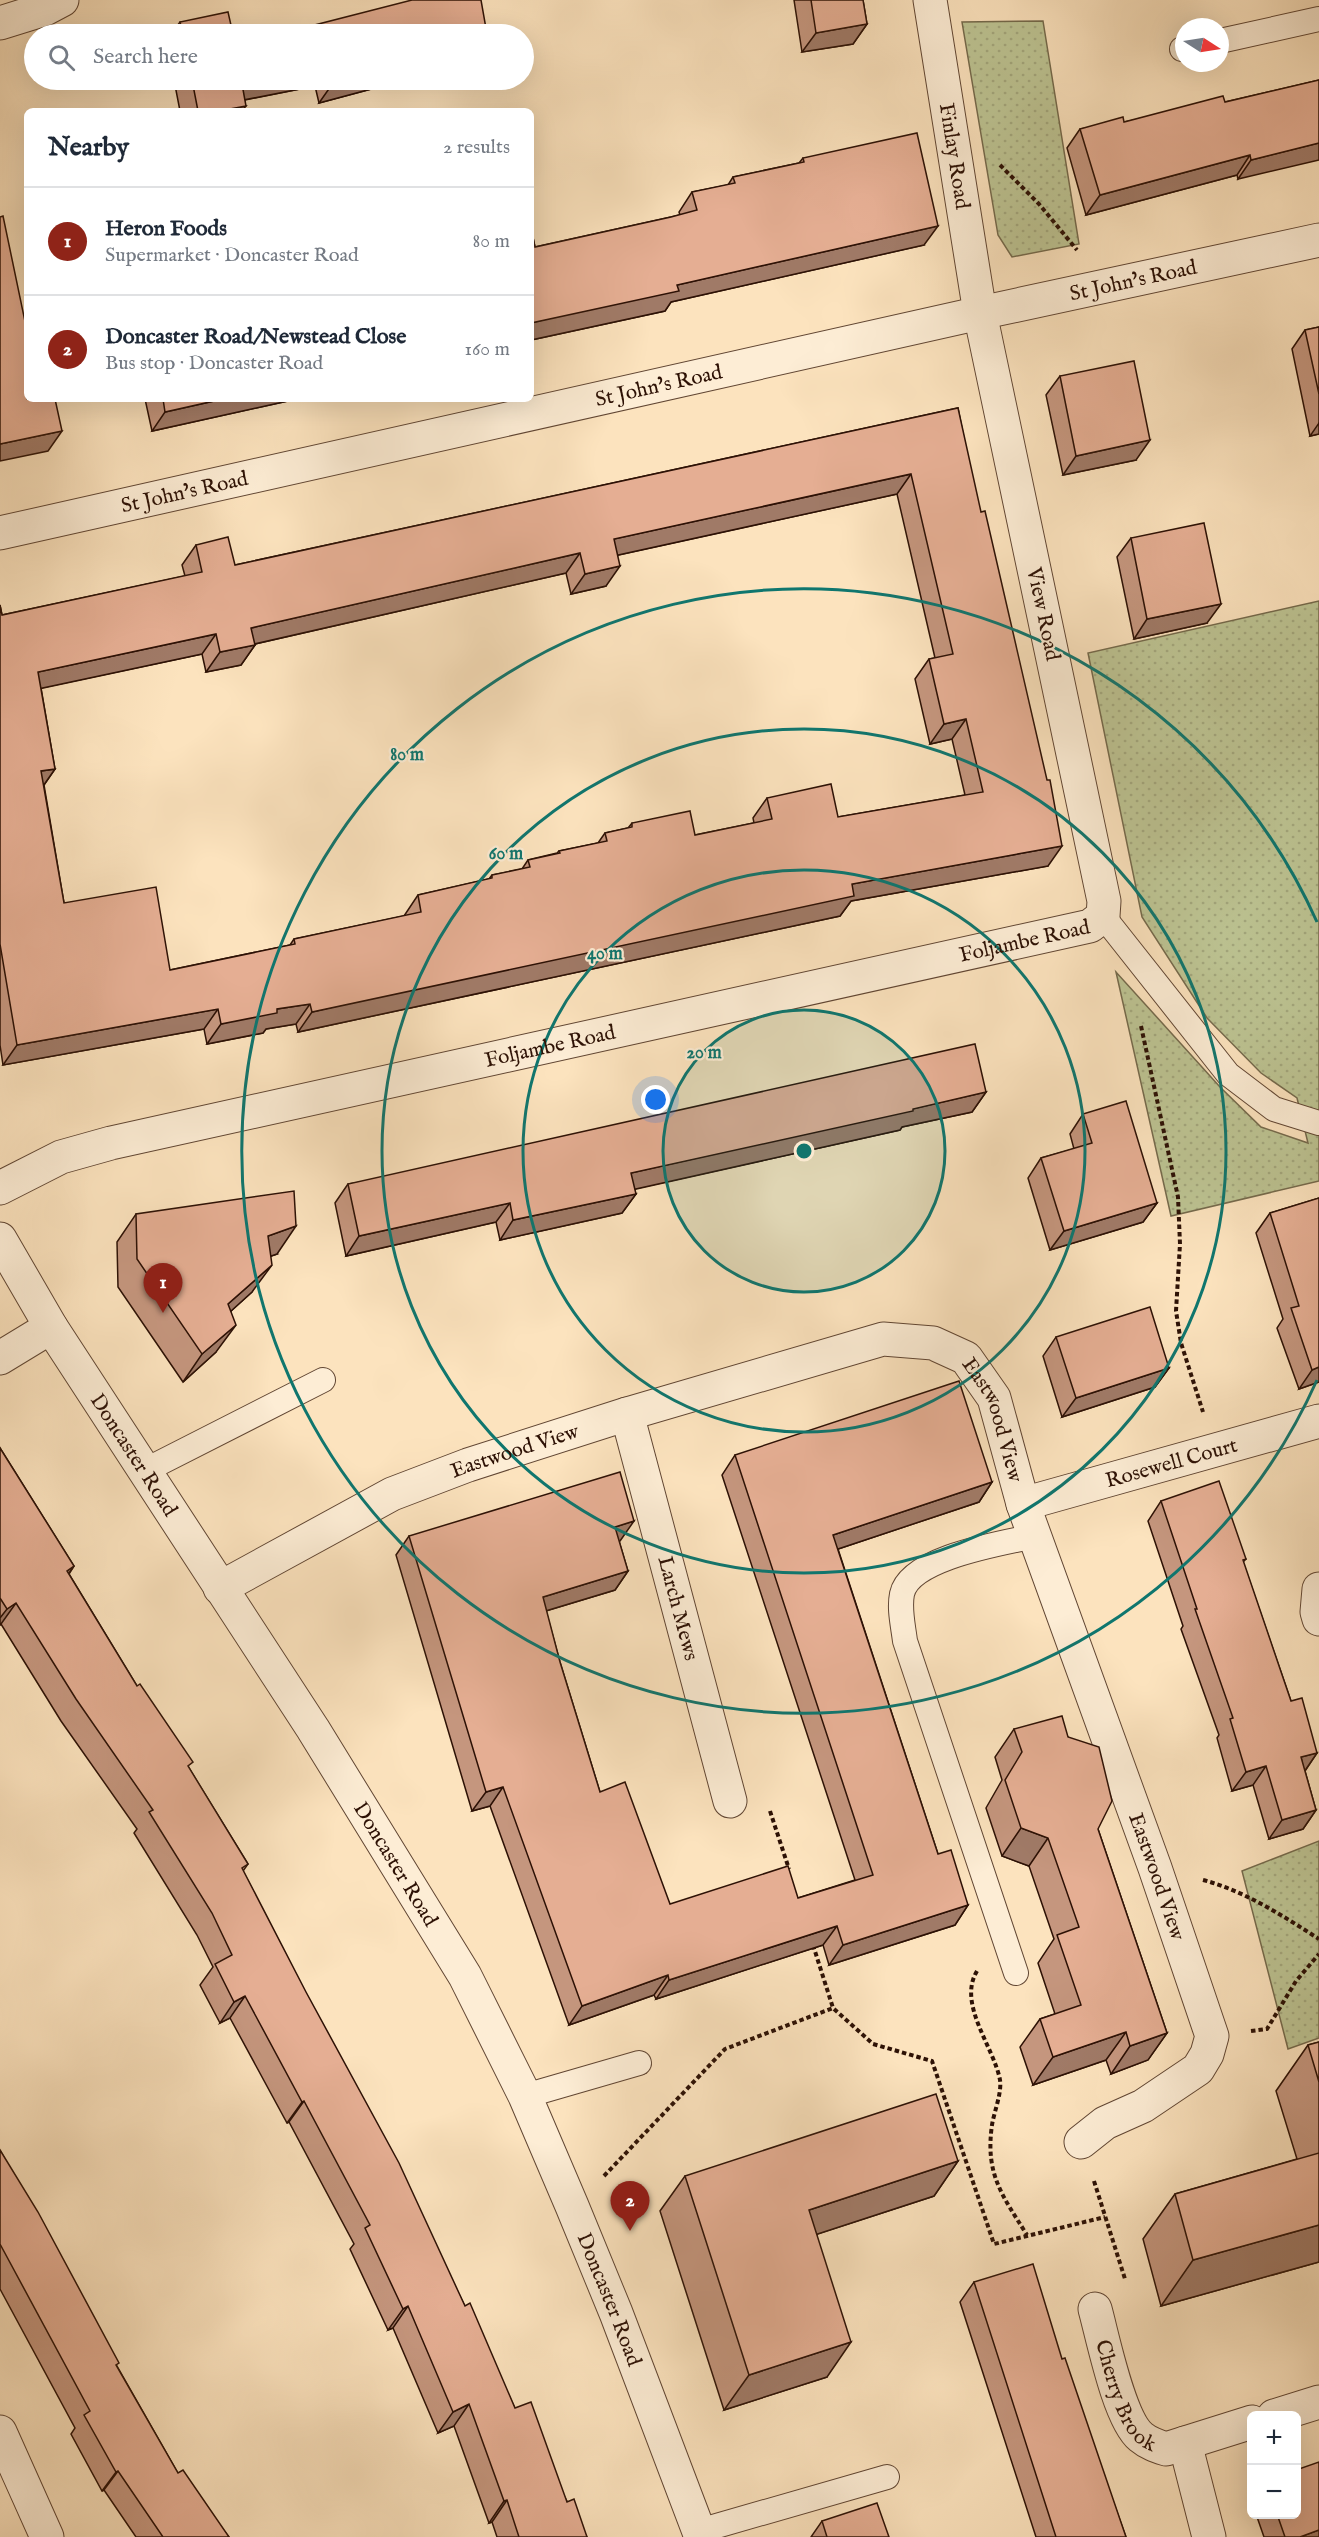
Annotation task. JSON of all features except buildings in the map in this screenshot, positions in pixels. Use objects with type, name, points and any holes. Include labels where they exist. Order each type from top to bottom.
[{"type":"street","points":[[0,23],[45,9],[62,0]]},
{"type":"street","name":"Finlay Road","points":[[930,0],[980,313]]},
{"type":"street","name":"St John's Road","points":[[0,533],[980,313],[1319,240]]},
{"type":"street","name":"View Road","points":[[980,313],[1104,901],[1102,916]]},
{"type":"street","name":"Foljambe Road","points":[[0,1188],[61,1157],[111,1143],[1078,929],[1090,926],[1102,916]]},
{"type":"street","name":"Doncaster Road","points":[[0,1239],[51,1327],[313,1729],[465,1976],[525,2096],[572,2206],[616,2313],[700,2534]]},
{"type":"street","points":[[0,1358],[51,1327]]},
{"type":"street","name":"Eastwood View","points":[[220,1588],[392,1494],[468,1465],[627,1414],[883,1339],[933,1343],[966,1358],[994,1398],[1023,1504],[1155,1868],[1212,2036]]},
{"type":"street","name":"Larch Mews","points":[[627,1414],[730,1801]]},
{"type":"street","name":"Rosewell Court","points":[[1023,1504],[1319,1421]]},
{"type":"street","points":[[1319,1589],[1317,1612],[1319,1618]]},
{"type":"street","points":[[1081,2142],[1105,2122],[1143,2106],[1198,2069],[1207,2054],[1212,2036]]},
{"type":"street","name":"Cherry Brook","points":[[1095,2308],[1126,2416],[1139,2436],[1155,2446],[1166,2449],[1247,2423]]},
{"type":"street","points":[[1288,2411],[1319,2402]]},
{"type":"street","points":[[0,2432],[47,2537]]},
{"type":"street","name":"Cherry Brook","points":[[1185,2443],[1209,2537]]},
{"type":"lane","points":[[1229,39],[1319,19]]},
{"type":"lane","points":[[1102,916],[1228,1074],[1274,1109],[1319,1123]]},
{"type":"lane","points":[[144,1471],[323,1380]]},
{"type":"lane","points":[[1016,1973],[905,1641],[901,1613],[902,1591],[919,1572],[948,1556],[1035,1536]]},
{"type":"lane","points":[[525,2096],[639,2063]]},
{"type":"lane","points":[[700,2534],[887,2477]]},
{"type":"path","points":[[998,163],[1039,204],[1106,286]]},
{"type":"path","points":[[1140,1023],[1178,1197],[1180,1244],[1176,1311],[1180,1343],[1215,1450]]},
{"type":"path","points":[[730,1801],[763,1790],[791,1877]]},
{"type":"path","points":[[1155,1868],[1215,1883],[1273,1910],[1319,1939]]},
{"type":"path","points":[[1002,1929],[973,1978],[972,2014],[990,2049],[1000,2082],[988,2149],[997,2187],[1027,2235]]},
{"type":"path","points":[[812,1943],[833,2008],[873,2044],[932,2061],[994,2244],[1105,2217]]},
{"type":"path","points":[[1212,2036],[1267,2029],[1296,1981],[1319,1954]]},
{"type":"path","points":[[572,2206],[622,2159],[725,2049],[833,2008]]},
{"type":"path","points":[[1081,2142],[1128,2289]]},
{"type":"green space","points":[[1043,21],[1079,244],[1012,257],[998,235],[962,22]]},
{"type":"green space","points":[[1319,601],[1319,1181],[1171,1216],[1116,972],[1220,1087],[1261,1127],[1308,1143],[1297,1098],[1261,1073],[1207,1018],[1142,917],[1088,653]]},
{"type":"green space","points":[[1319,1841],[1319,2038],[1288,2049],[1242,1871]]},
{"type":"place","name":"Heron Foods","points":[[163,1313]]},
{"type":"place","name":"Doncaster Road/Newstead Close","points":[[630,2231]]}]
